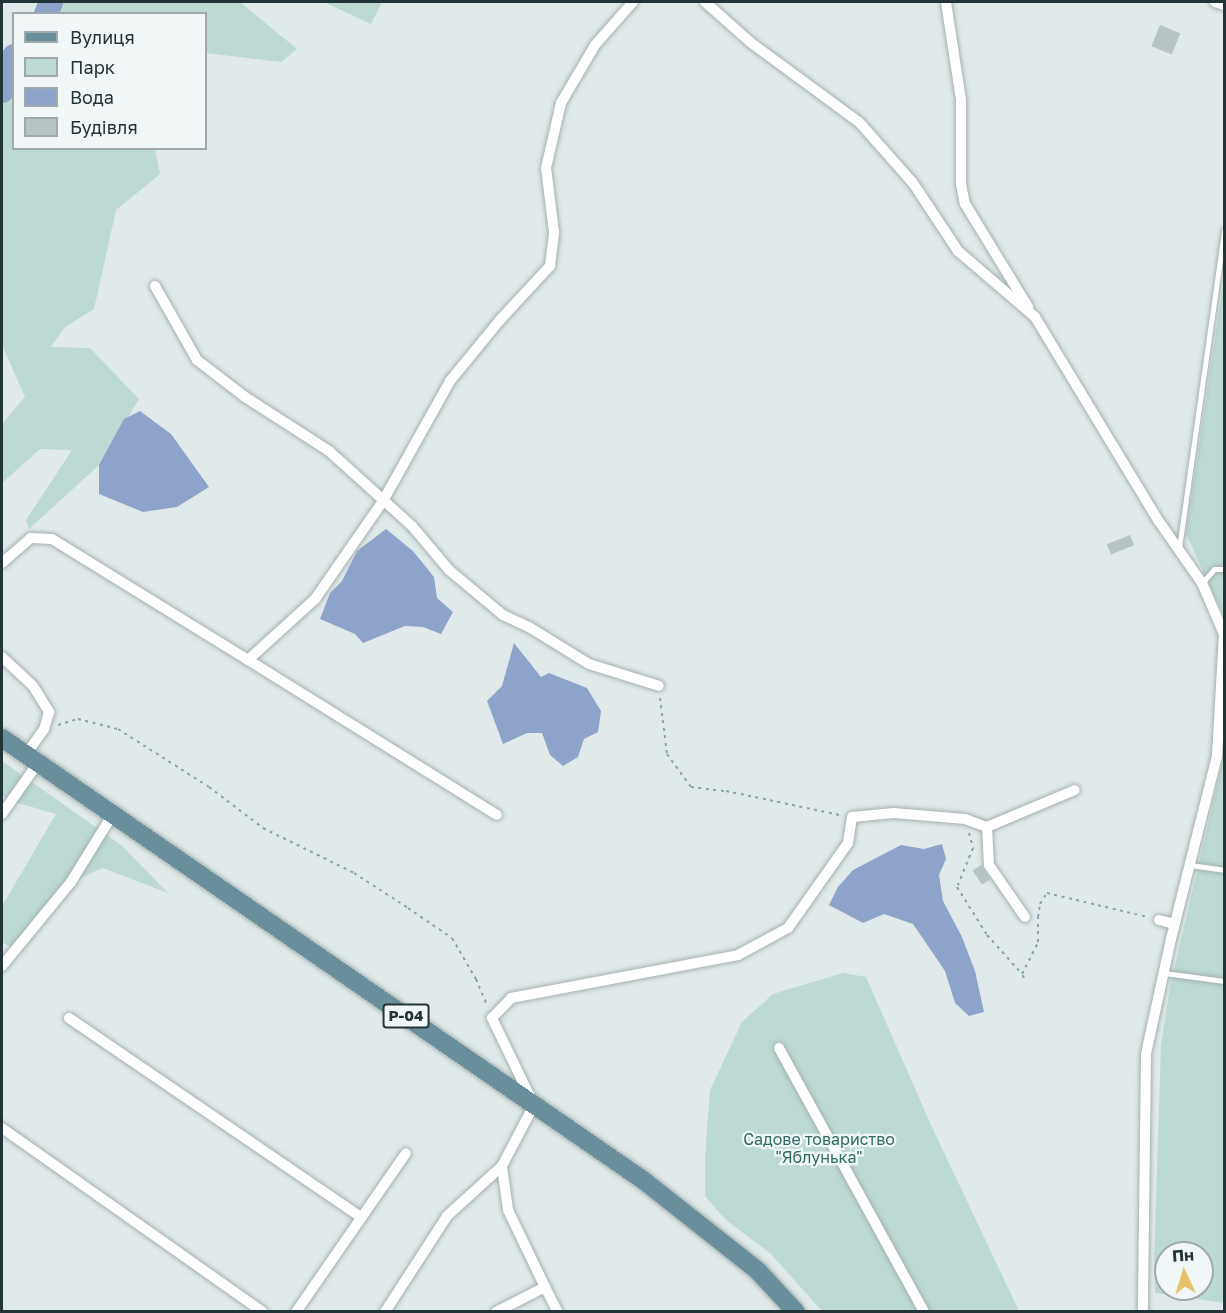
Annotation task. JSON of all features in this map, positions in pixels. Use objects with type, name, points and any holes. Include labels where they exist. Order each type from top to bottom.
[{"type":"main road","name":"Р-04","points":[[2,738],[661,1194],[757,1270],[796,1311]]},
{"type":"street","points":[[248,660],[315,599],[383,501],[450,381],[500,320],[550,266],[554,232],[546,168],[561,103],[595,45],[633,2]]},
{"type":"street","points":[[705,2],[750,42],[859,122],[914,183],[958,250],[1035,318]]},
{"type":"street","points":[[946,2],[961,100],[961,184],[965,204],[1158,520],[1202,583],[1224,634],[1217,756],[1175,924],[1146,1054],[1143,1311]]},
{"type":"street","points":[[1215,2],[1224,5]]},
{"type":"street","points":[[154,285],[197,360],[245,397],[329,451],[412,526],[449,570],[503,615],[529,627],[589,664],[659,686]]},
{"type":"street","points":[[2,563],[31,538],[52,539],[497,815]]},
{"type":"street","points":[[2,657],[33,686],[49,712],[32,759],[6,798],[2,814]]},
{"type":"street","points":[[385,1311],[447,1216],[502,1166],[534,1105],[492,1018],[512,998],[738,955],[788,928],[848,843],[852,817],[894,813],[965,819],[987,827],[1075,790]]},
{"type":"street","points":[[2,966],[71,882],[113,814]]},
{"type":"street","points":[[987,827],[989,865],[1025,917]]},
{"type":"street","points":[[1160,920],[1175,924]]},
{"type":"street","points":[[69,1018],[361,1218]]},
{"type":"street","points":[[778,1048],[924,1311]]},
{"type":"street","points":[[2,1128],[263,1311]]},
{"type":"street","points":[[296,1311],[406,1153]]},
{"type":"street","points":[[502,1166],[508,1210],[558,1311]]},
{"type":"street","points":[[496,1311],[545,1287]]},
{"type":"lane","points":[[1179,549],[1224,230]]},
{"type":"lane","points":[[1202,583],[1214,569],[1224,569]]},
{"type":"lane","points":[[1190,865],[1224,870]]},
{"type":"lane","points":[[1164,973],[1224,981]]},
{"type":"path","points":[[659,686],[668,754],[691,787],[726,791],[852,817]]},
{"type":"path","points":[[44,729],[78,719],[118,729],[209,787],[263,828],[354,873],[452,938],[476,979],[492,1018]]},
{"type":"path","points":[[965,819],[973,848],[957,887],[987,935],[1024,978]]},
{"type":"path","points":[[1022,974],[1038,942],[1040,904],[1047,893],[1160,920]]},
{"type":"green space","points":[[58,2],[240,2],[297,49],[281,62],[207,53],[207,12],[55,12]]},
{"type":"green space","points":[[324,2],[382,2],[371,24]]},
{"type":"green space","points":[[12,72],[12,150],[155,150],[160,174],[116,210],[94,309],[65,327],[51,347],[90,348],[139,399],[99,465],[29,529],[26,520],[72,450],[40,449],[2,483],[2,424],[25,397],[2,345],[2,110]]},
{"type":"green space","points":[[1224,278],[1224,616],[1186,534]]},
{"type":"green space","points":[[1224,756],[1224,1303],[1210,1301],[1214,1301],[1214,1241],[1155,1241],[1161,1045],[1170,987]]},
{"type":"green space","points":[[2,761],[121,845],[168,893],[103,868],[71,882],[15,950],[2,942],[2,906],[56,814],[11,801],[2,795]]},
{"type":"green space","name":"Садове товариство \"Яблунька\"","points":[[843,973],[866,977],[931,1125],[1019,1311],[822,1311],[770,1253],[726,1220],[705,1196],[705,1157],[710,1090],[742,1022],[773,994]]},
{"type":"water","points":[[140,411],[171,434],[209,487],[177,507],[143,512],[99,494],[99,465],[124,419]]},
{"type":"water","points":[[386,529],[413,551],[434,577],[437,598],[453,612],[441,634],[423,627],[405,626],[363,643],[355,634],[320,619],[330,593],[342,581],[357,551]]},
{"type":"water","points":[[514,643],[541,677],[549,673],[587,688],[601,711],[598,732],[584,739],[578,757],[563,766],[550,755],[542,733],[527,733],[503,744],[487,701],[502,686]]},
{"type":"water","points":[[942,844],[946,859],[939,875],[943,901],[962,937],[975,971],[984,1012],[969,1016],[955,1003],[945,971],[913,924],[884,914],[863,923],[829,905],[838,887],[853,870],[901,845],[924,849]]},
{"type":"building","points":[[1160,25],[1180,33],[1172,55],[1151,46]]},
{"type":"building","points":[[1130,535],[1134,545],[1111,555],[1107,544]]},
{"type":"building","points":[[981,865],[990,879],[982,885],[973,870]]},
{"type":"waterway","points":[[47,12],[51,2]]},
{"type":"waterway","points":[[2,91],[12,62]]}]
